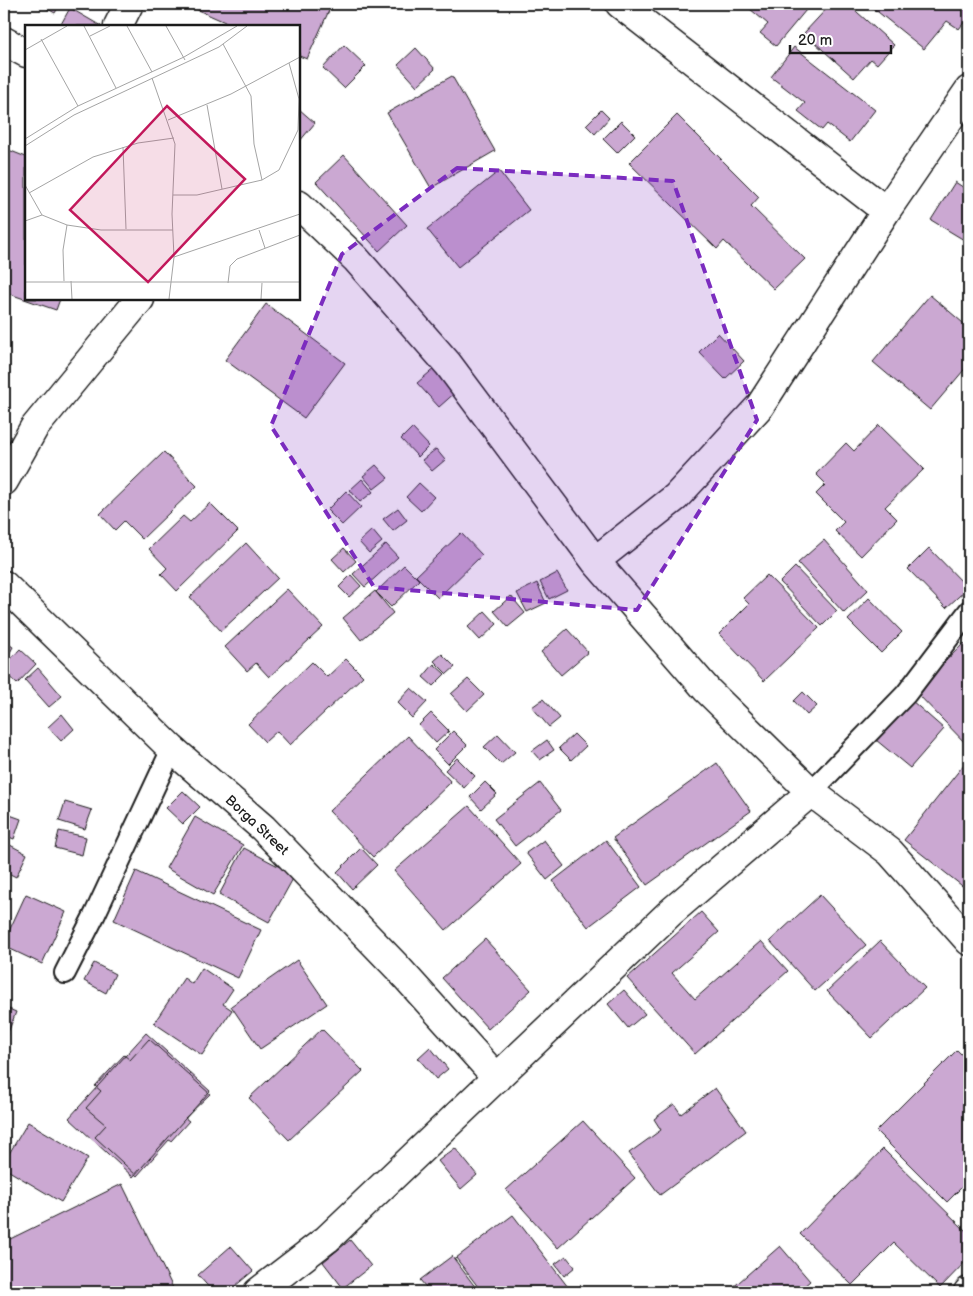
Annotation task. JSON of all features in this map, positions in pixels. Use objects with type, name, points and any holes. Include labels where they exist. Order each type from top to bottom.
[{"type":"street","points":[[118,25],[129,4]]},
{"type":"street","points":[[620,4],[886,210]]},
{"type":"street","points":[[4,42],[25,52]]},
{"type":"street","points":[[595,561],[676,497],[760,406],[886,210],[969,90]]},
{"type":"street","points":[[300,206],[356,259],[448,364],[595,561],[707,690],[811,792],[890,852],[969,941]]},
{"type":"street","points":[[4,481],[34,428],[139,300]]},
{"type":"street","name":"Borga Street","points":[[4,585],[172,748],[263,828],[397,967],[497,1078]]},
{"type":"street","points":[[258,1292],[327,1239],[671,912],[811,792]]},
{"type":"lane","points":[[811,792],[906,694],[969,611]]},
{"type":"lane","points":[[65,973],[95,914],[172,748]]},
{"type":"highlighted area","points":[[457,168],[673,181],[757,420],[637,610],[374,587],[271,426],[342,254]]},
{"type":"building","points":[[39,4],[60,4],[55,13]]},
{"type":"building","points":[[184,4],[332,4],[307,59],[300,56],[300,25],[232,25]]},
{"type":"building","points":[[355,4],[370,4],[366,11]]},
{"type":"building","points":[[744,4],[811,4],[776,46],[760,33],[768,24]]},
{"type":"building","points":[[831,4],[848,4],[894,45],[877,64],[871,59],[854,78],[804,33]]},
{"type":"building","points":[[868,4],[969,4],[969,16],[959,29],[947,21],[924,49]]},
{"type":"building","points":[[70,8],[99,25],[61,25]]},
{"type":"building","points":[[344,45],[366,66],[344,88],[323,68]]},
{"type":"building","points":[[794,47],[875,110],[850,142],[827,124],[822,130],[798,111],[805,103],[771,77]]},
{"type":"building","points":[[416,48],[435,69],[417,86],[398,65]]},
{"type":"building","points":[[452,76],[495,151],[431,188],[387,113]]},
{"type":"building","points":[[300,110],[315,123],[300,141]]},
{"type":"building","points":[[601,110],[609,118],[595,134],[586,125]]},
{"type":"building","points":[[677,115],[759,197],[751,206],[805,259],[774,289],[724,241],[717,249],[629,163]]},
{"type":"building","points":[[621,121],[635,135],[617,153],[603,139]]},
{"type":"building","points":[[6,149],[25,157],[25,299],[4,292],[4,155]]},
{"type":"building","points":[[344,155],[407,225],[379,251],[316,182]]},
{"type":"building","points":[[499,171],[529,210],[458,267],[427,229]]},
{"type":"building","points":[[955,182],[969,191],[969,243],[931,220]]},
{"type":"building","points":[[930,295],[969,328],[969,364],[930,410],[873,362]]},
{"type":"building","points":[[27,300],[60,300],[56,310]]},
{"type":"building","points":[[266,304],[345,363],[304,418],[225,360]]},
{"type":"building","points":[[718,333],[744,361],[725,379],[699,352]]},
{"type":"building","points":[[436,367],[457,391],[439,407],[417,383]]},
{"type":"building","points":[[879,425],[924,469],[885,507],[897,519],[861,556],[835,531],[844,522],[816,494],[826,484],[816,474],[846,443],[854,451]]},
{"type":"building","points":[[412,428],[429,446],[418,457],[401,439]]},
{"type":"building","points":[[436,449],[445,460],[432,471],[422,460]]},
{"type":"building","points":[[164,452],[197,486],[142,539],[124,521],[115,530],[100,514]]},
{"type":"building","points":[[376,465],[388,478],[374,489],[363,476]]},
{"type":"building","points":[[362,479],[373,492],[360,502],[350,490]]},
{"type":"building","points":[[419,483],[434,497],[421,511],[406,497]]},
{"type":"building","points":[[346,491],[361,507],[342,525],[327,510]]},
{"type":"building","points":[[210,503],[238,531],[177,591],[161,574],[167,568],[149,549],[183,516],[190,522]]},
{"type":"building","points":[[398,508],[407,520],[393,531],[383,519]]},
{"type":"building","points":[[372,530],[382,542],[369,553],[359,542]]},
{"type":"building","points":[[461,533],[482,555],[438,598],[416,576]]},
{"type":"building","points":[[824,540],[868,590],[844,613],[798,563]]},
{"type":"building","points":[[246,543],[278,578],[221,631],[190,597]]},
{"type":"building","points":[[386,544],[398,557],[365,587],[353,574]]},
{"type":"building","points":[[344,548],[356,561],[344,572],[332,559]]},
{"type":"building","points":[[929,548],[968,588],[946,608],[908,569]]},
{"type":"building","points":[[404,565],[419,580],[391,607],[376,592]]},
{"type":"building","points":[[795,567],[837,611],[822,626],[780,582]]},
{"type":"building","points":[[557,573],[567,590],[549,599],[540,582]]},
{"type":"building","points":[[351,575],[361,586],[349,597],[339,587]]},
{"type":"building","points":[[767,575],[819,628],[764,681],[719,634],[749,604],[743,598]]},
{"type":"building","points":[[537,583],[546,603],[527,612],[517,593]]},
{"type":"building","points":[[287,589],[323,627],[269,677],[256,663],[247,671],[225,647]]},
{"type":"building","points":[[375,591],[393,613],[361,640],[343,618]]},
{"type":"building","points":[[511,596],[525,613],[508,627],[494,611]]},
{"type":"building","points":[[869,598],[902,632],[881,653],[848,620]]},
{"type":"building","points":[[485,611],[497,624],[480,640],[468,627]]},
{"type":"building","points":[[567,629],[588,652],[561,675],[541,652]]},
{"type":"building","points":[[4,641],[13,647],[4,663]]},
{"type":"building","points":[[964,643],[969,649],[969,747],[915,691]]},
{"type":"building","points":[[20,649],[36,664],[17,684],[4,672],[4,666]]},
{"type":"building","points":[[442,654],[455,667],[447,674],[434,661]]},
{"type":"building","points":[[346,659],[363,676],[290,745],[277,731],[265,742],[248,724],[312,662],[327,677]]},
{"type":"building","points":[[434,664],[445,674],[433,686],[423,677]]},
{"type":"building","points":[[38,668],[62,696],[49,707],[25,680]]},
{"type":"building","points":[[468,679],[484,695],[467,711],[451,694]]},
{"type":"building","points":[[411,688],[427,702],[412,718],[397,703]]},
{"type":"building","points":[[803,692],[817,706],[807,715],[794,701]]},
{"type":"building","points":[[543,699],[560,718],[549,727],[532,707]]},
{"type":"building","points":[[911,700],[944,729],[910,768],[876,740]]},
{"type":"building","points":[[431,713],[449,731],[436,743],[419,725]]},
{"type":"building","points":[[62,714],[74,729],[61,741],[48,727]]},
{"type":"building","points":[[453,731],[467,745],[448,764],[434,750]]},
{"type":"building","points":[[498,734],[515,752],[501,764],[484,747]]},
{"type":"building","points":[[574,734],[586,746],[571,760],[559,748]]},
{"type":"building","points":[[408,736],[451,782],[373,857],[329,811]]},
{"type":"building","points":[[547,740],[554,750],[540,760],[532,751]]},
{"type":"building","points":[[457,758],[475,776],[464,788],[445,770]]},
{"type":"building","points":[[969,758],[969,884],[966,889],[904,840]]},
{"type":"building","points":[[717,763],[751,811],[647,885],[613,838]]},
{"type":"building","points":[[485,782],[497,794],[481,809],[470,797]]},
{"type":"building","points":[[540,783],[561,810],[515,846],[494,819]]},
{"type":"building","points":[[183,791],[200,807],[183,824],[166,808]]},
{"type":"building","points":[[65,802],[92,810],[85,829],[59,821]]},
{"type":"building","points":[[469,806],[521,864],[446,930],[394,871]]},
{"type":"building","points":[[7,814],[21,819],[14,839],[4,835],[4,823]]},
{"type":"building","points":[[195,817],[243,845],[213,895],[166,868]]},
{"type":"building","points":[[59,831],[86,837],[82,855],[55,848]]},
{"type":"building","points":[[544,840],[564,866],[547,880],[526,853]]},
{"type":"building","points":[[606,840],[641,887],[588,927],[553,881]]},
{"type":"building","points":[[10,845],[27,854],[16,877],[4,871],[4,859]]},
{"type":"building","points":[[244,848],[295,875],[269,922],[219,895]]},
{"type":"building","points":[[361,848],[377,865],[352,889],[337,872]]},
{"type":"building","points":[[136,871],[261,930],[238,978],[114,920]]},
{"type":"building","points":[[26,894],[66,912],[42,964],[4,946],[4,942]]},
{"type":"building","points":[[820,895],[866,945],[815,991],[770,941]]},
{"type":"building","points":[[701,912],[719,932],[672,973],[695,999],[761,941],[788,971],[695,1054],[627,978]]},
{"type":"building","points":[[485,939],[531,990],[488,1029],[442,978]]},
{"type":"building","points":[[880,941],[925,988],[872,1038],[827,991]]},
{"type":"building","points":[[297,960],[327,1004],[260,1049],[231,1006]]},
{"type":"building","points":[[94,963],[115,974],[106,993],[84,981]]},
{"type":"building","points":[[202,968],[233,989],[223,1004],[232,1010],[202,1055],[154,1023],[184,978],[192,984]]},
{"type":"building","points":[[624,990],[645,1014],[628,1028],[608,1004]]},
{"type":"building","points":[[4,1007],[16,1012],[4,1043]]},
{"type":"building","points":[[322,1029],[363,1071],[289,1140],[249,1098]]},
{"type":"building","points":[[146,1033],[210,1091],[133,1177],[69,1118]]},
{"type":"building","points":[[149,1039],[210,1094],[185,1118],[189,1121],[137,1176],[95,1137],[106,1125],[86,1108],[101,1091],[95,1086],[124,1055],[130,1060]]},
{"type":"building","points":[[430,1047],[448,1069],[436,1079],[418,1058]]},
{"type":"building","points":[[957,1050],[969,1062],[969,1190],[964,1185],[947,1202],[876,1131]]},
{"type":"building","points":[[715,1088],[746,1131],[660,1195],[629,1153],[661,1130],[654,1119],[674,1104],[681,1114]]},
{"type":"building","points":[[583,1121],[635,1178],[558,1248],[506,1190]]},
{"type":"building","points":[[28,1122],[88,1158],[61,1202],[4,1168],[4,1162]]},
{"type":"building","points":[[455,1148],[477,1175],[461,1189],[438,1161]]},
{"type":"building","points":[[883,1149],[969,1234],[969,1258],[940,1288],[894,1243],[852,1285],[800,1234]]},
{"type":"building","points":[[122,1184],[175,1292],[11,1292],[4,1277],[4,1242]]},
{"type":"building","points":[[513,1215],[568,1287],[562,1292],[482,1292],[456,1258]]},
{"type":"building","points":[[350,1240],[371,1266],[343,1288],[323,1262]]},
{"type":"building","points":[[231,1246],[253,1271],[228,1292],[213,1292],[198,1275]]},
{"type":"building","points":[[780,1246],[810,1281],[797,1292],[732,1292],[730,1290]]},
{"type":"building","points":[[452,1256],[479,1292],[430,1292],[420,1280]]},
{"type":"building","points":[[566,1256],[575,1267],[564,1276],[555,1264]]},
{"type":"building","points":[[830,1287],[835,1292],[824,1292]]}]
